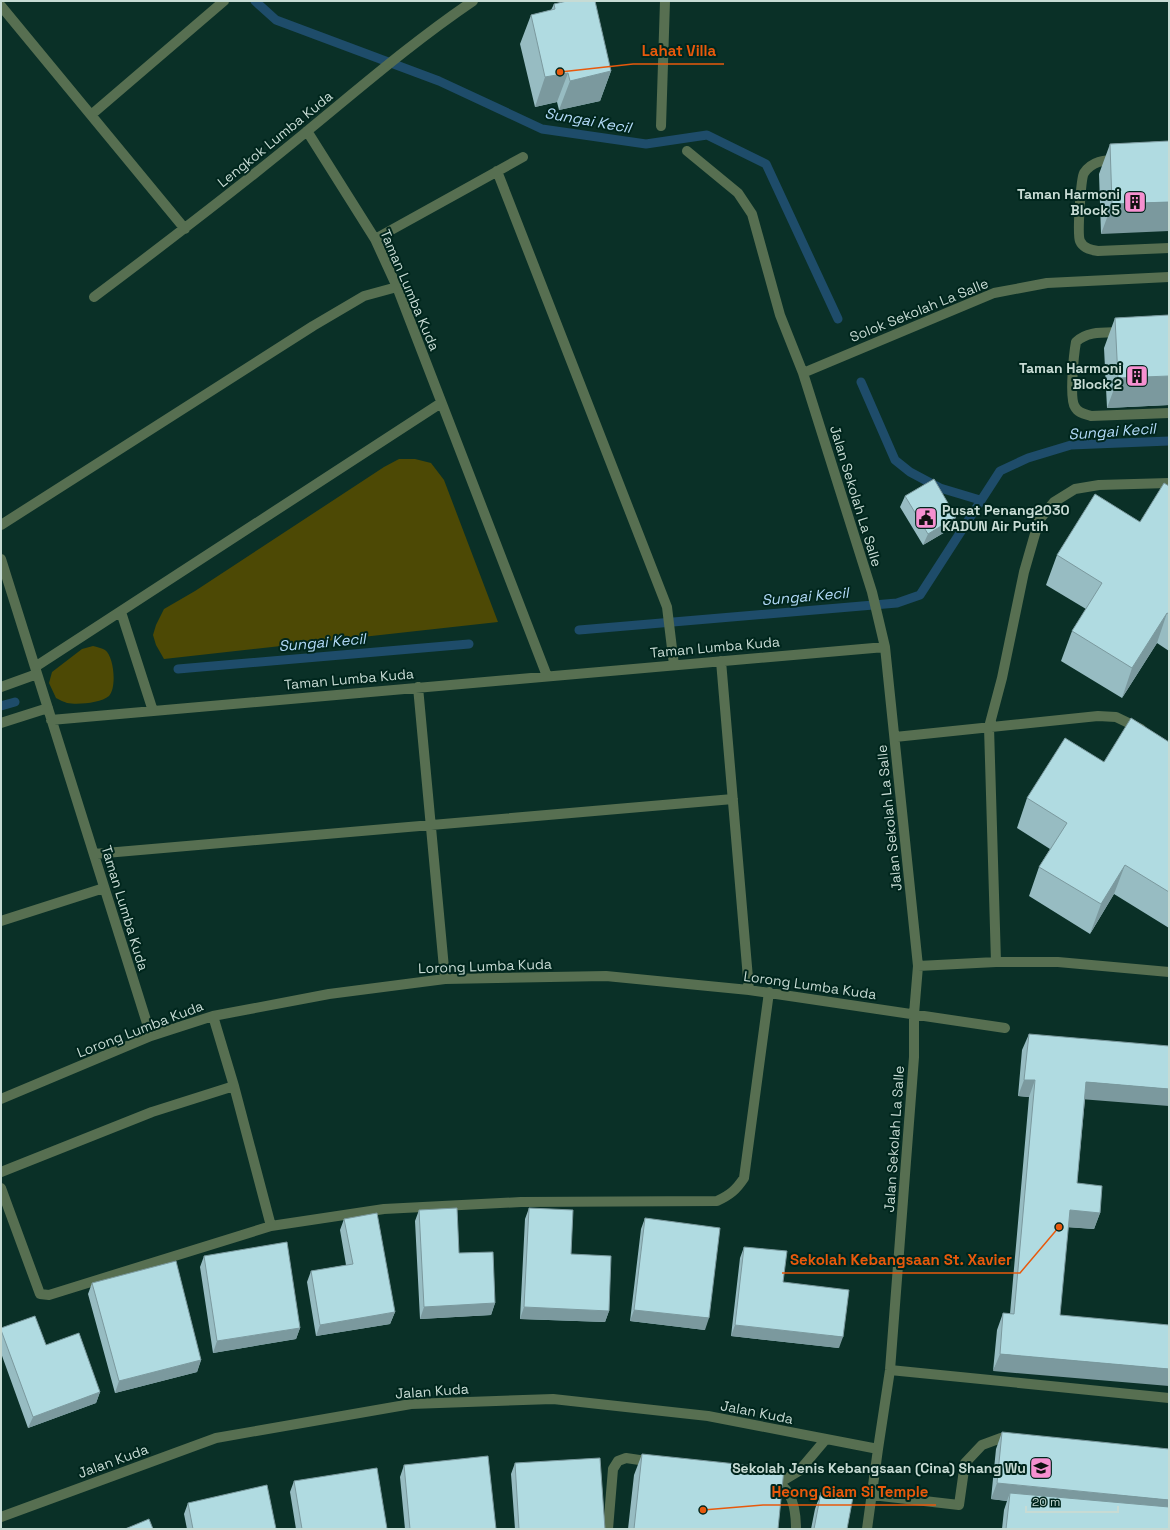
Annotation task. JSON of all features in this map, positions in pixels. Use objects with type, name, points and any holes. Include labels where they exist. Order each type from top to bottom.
[{"type":"street","points":[[92,115],[224,1]]},
{"type":"street","name":"Lengkok Lumba Kuda","points":[[94,297],[185,229],[307,131],[372,76],[439,24],[472,1]]},
{"type":"street","points":[[661,126],[665,1]]},
{"type":"street","points":[[1,6],[185,229]]},
{"type":"street","name":"Taman Lumba Kuda","points":[[307,131],[375,239],[397,287],[547,676]]},
{"type":"street","name":"Jalan Sekolah La Salle","points":[[687,150],[738,193],[752,214],[780,315],[803,373],[872,592],[885,647],[918,966],[914,1014],[914,1057],[890,1370],[867,1529]]},
{"type":"street","points":[[375,239],[523,157]]},
{"type":"street","points":[[1126,159],[1098,161],[1083,174],[1078,232],[1080,242],[1087,249],[1098,251],[1169,248]]},
{"type":"street","points":[[497,171],[667,607],[674,665]]},
{"type":"street","name":"Solok Sekolah La Salle","points":[[803,373],[994,293],[1047,283],[1169,277]]},
{"type":"street","points":[[1,525],[313,326],[364,296],[397,287]]},
{"type":"street","points":[[1130,332],[1091,333],[1082,336],[1076,342],[1072,397],[1074,407],[1081,413],[1091,416],[1169,413]]},
{"type":"street","points":[[1,687],[36,671],[121,612],[441,403]]},
{"type":"street","points":[[996,962],[989,727],[1002,678],[1024,572],[1039,520],[1054,502],[1075,489],[1099,485],[1169,484]]},
{"type":"street","name":"Taman Lumba Kuda","points":[[1,559],[151,1036]]},
{"type":"street","points":[[121,612],[153,711]]},
{"type":"street","name":"Taman Lumba Kuda","points":[[51,720],[885,647]]},
{"type":"street","points":[[721,661],[749,990]]},
{"type":"street","points":[[418,687],[445,979]]},
{"type":"street","points":[[1,723],[48,708]]},
{"type":"street","points":[[895,737],[1098,716],[1116,717],[1133,724],[1151,735]]},
{"type":"street","points":[[94,854],[733,798]]},
{"type":"street","points":[[1,921],[104,888]]},
{"type":"street","points":[[918,966],[996,962],[1058,962],[1169,972]]},
{"type":"street","name":"Lorong Lumba Kuda","points":[[1,1099],[151,1036],[212,1016],[329,994],[445,979],[606,976],[769,992],[1005,1028]]},
{"type":"street","points":[[1,1188],[40,1294],[49,1295],[271,1226],[384,1209],[521,1202],[717,1201],[728,1196],[737,1189],[744,1178],[769,992]]},
{"type":"street","points":[[212,1016],[234,1086],[271,1226]]},
{"type":"street","points":[[1,1172],[152,1112],[234,1086]]},
{"type":"street","points":[[890,1370],[1169,1398]]},
{"type":"street","name":"Jalan Kuda","points":[[1,1517],[216,1438],[411,1404],[553,1399],[708,1416],[878,1449]]},
{"type":"street","points":[[872,1496],[958,1505],[965,1462],[982,1444],[1001,1438],[1024,1441]]},
{"type":"street","points":[[779,1483],[799,1471],[826,1439]]},
{"type":"street","points":[[608,1529],[613,1469],[618,1461],[626,1458],[664,1463]]},
{"type":"street","points":[[762,1477],[779,1483],[787,1491],[794,1504],[796,1529]]},
{"type":"shaded area","points":[[399,459],[415,459],[431,463],[444,480],[498,622],[164,659],[156,645],[153,635],[164,609],[195,591],[384,467]]},
{"type":"shaded area","points":[[93,646],[105,650],[111,659],[114,680],[109,696],[95,702],[77,704],[67,703],[56,698],[49,683],[52,672],[82,649]]},
{"type":"building","points":[[567,1],[595,1],[611,71],[570,81],[568,73],[545,77],[531,15],[555,9],[554,4]]},
{"type":"building","points":[[1169,141],[1169,202],[1112,204],[1110,144]]},
{"type":"building","points":[[1169,315],[1169,376],[1118,378],[1115,318]]},
{"type":"building","points":[[934,479],[956,517],[928,534],[905,496]]},
{"type":"building","points":[[1164,483],[1169,486],[1169,614],[1167,613],[1132,668],[1072,631],[1102,583],[1057,555],[1095,494],[1140,522]]},
{"type":"building","points":[[1131,718],[1169,742],[1169,892],[1125,865],[1101,904],[1039,867],[1067,823],[1027,798],[1065,738],[1104,762]]},
{"type":"building","points":[[1029,1034],[1169,1046],[1169,1089],[1086,1082],[1077,1183],[1102,1186],[1100,1213],[1070,1210],[1060,1315],[1169,1325],[1169,1369],[1000,1354],[1003,1313],[1014,1314],[1035,1080],[1024,1080]]},
{"type":"building","points":[[457,1208],[459,1253],[493,1252],[495,1303],[424,1307],[419,1210]]},
{"type":"building","points":[[529,1208],[573,1210],[571,1254],[611,1256],[609,1311],[524,1307]]},
{"type":"building","points":[[377,1213],[395,1312],[320,1325],[311,1271],[353,1264],[344,1219]]},
{"type":"building","points":[[645,1218],[720,1228],[709,1318],[634,1310]]},
{"type":"building","points":[[287,1242],[300,1328],[217,1341],[204,1256]]},
{"type":"building","points":[[744,1247],[787,1251],[783,1282],[849,1290],[843,1337],[735,1325]]},
{"type":"building","points":[[176,1261],[201,1360],[119,1381],[92,1283]]},
{"type":"building","points":[[35,1316],[46,1345],[79,1333],[100,1392],[33,1417],[1,1328]]},
{"type":"building","points":[[1002,1432],[1169,1449],[1169,1500],[997,1483]]},
{"type":"building","points":[[642,1454],[784,1469],[778,1529],[634,1529]]},
{"type":"building","points":[[488,1456],[496,1529],[410,1529],[404,1465]]},
{"type":"building","points":[[600,1458],[605,1529],[519,1529],[515,1463]]},
{"type":"building","points":[[377,1468],[387,1529],[302,1529],[294,1481]]},
{"type":"building","points":[[267,1485],[276,1529],[193,1529],[188,1503]]},
{"type":"building","points":[[821,1492],[853,1497],[847,1529],[814,1529]]},
{"type":"building","points":[[1010,1493],[1169,1507],[1169,1529],[1006,1529]]},
{"type":"building","points":[[149,1519],[153,1529],[125,1529]]},
{"type":"waterway","name":"Sungai Kecil","points":[[255,1],[276,20],[439,81],[542,129],[646,144],[707,135],[766,164],[838,319]]},
{"type":"waterway","name":"Sungai Kecil","points":[[861,382],[895,460],[910,472],[940,488],[980,500]]},
{"type":"waterway","name":"Sungai Kecil","points":[[579,630],[897,603],[920,595],[1000,471],[1028,458],[1071,445],[1169,441]]},
{"type":"waterway","name":"Sungai Kecil","points":[[178,669],[469,644]]},
{"type":"waterway","name":"Sungai Kecil","points":[[1,706],[15,702]]},
{"type":"place","name":"Lahat Villa","points":[[560,72]]},
{"type":"place","name":"Taman Harmoni Block 5","points":[[1135,202]]},
{"type":"place","name":"Taman Harmoni Block 2","points":[[1137,376]]},
{"type":"place","name":"Pusat Penang2030 KADUN Air Putih","points":[[926,518]]},
{"type":"place","name":"Sekolah Kebangsaan St. Xavier","points":[[1059,1227]]},
{"type":"place","name":"Sekolah Jenis Kebangsaan (Cina) Shang Wu","points":[[1041,1468]]},
{"type":"place","name":"Heong Giam Si Temple","points":[[703,1510]]}]
